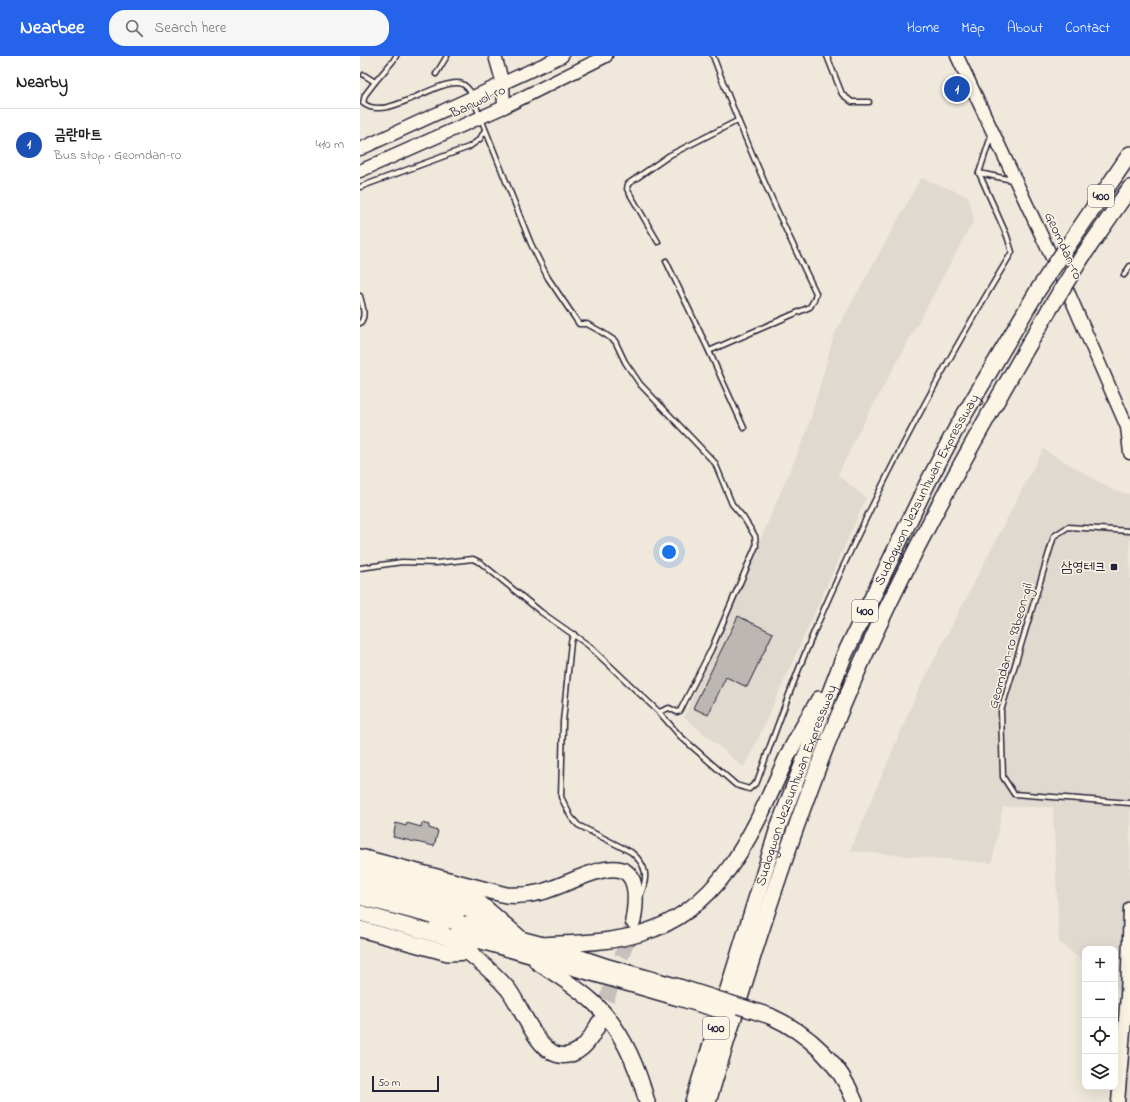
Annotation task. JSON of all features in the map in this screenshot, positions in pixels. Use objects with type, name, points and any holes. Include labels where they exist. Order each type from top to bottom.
[{"type":"highway","name":"Sudogwon Je2sunhwan Expressway","points":[[693,1102],[778,828],[844,656],[927,484],[957,427],[1038,290],[1130,154]]},
{"type":"highway","name":"Sudogwon Je2sunhwan Expressway","points":[[708,1102],[789,847],[846,699],[887,609],[938,506],[1049,310],[1082,257],[1130,188]]},
{"type":"highway","points":[[360,921],[440,944],[519,948],[614,940],[642,933],[664,925],[690,909],[708,893],[728,869],[748,841],[788,755],[844,656]]},
{"type":"highway","points":[[360,857],[506,895],[521,896],[541,892],[604,869],[620,869],[628,874],[633,881],[637,892],[634,914]]},
{"type":"highway","points":[[360,864],[467,892],[519,948]]},
{"type":"highway","points":[[360,871],[464,899],[519,948]]},
{"type":"highway","points":[[360,878],[462,906],[571,984],[606,1015],[629,1050],[647,1102]]},
{"type":"highway","points":[[360,884],[462,912],[519,948]]},
{"type":"highway","points":[[360,891],[460,917],[519,948]]},
{"type":"highway","points":[[360,897],[519,948]]},
{"type":"highway","points":[[360,906],[436,928],[519,948],[680,993],[797,1030],[821,1050],[840,1072],[855,1102]]},
{"type":"highway","points":[[360,913],[458,945],[519,948]]},
{"type":"highway","points":[[436,928],[458,945],[508,989],[541,1042],[548,1050],[564,1056],[573,1054],[583,1048],[599,1023]]},
{"type":"highway","points":[[360,929],[448,953],[458,945]]},
{"type":"highway","points":[[542,945],[680,993]]},
{"type":"highway","points":[[768,1020],[816,1059],[836,1084],[845,1102]]},
{"type":"highway","points":[[712,1102],[718,1068]]},
{"type":"main road","points":[[495,56],[503,84],[504,107]]},
{"type":"main road","name":"Banwol-ro","points":[[360,149],[562,56]]},
{"type":"main road","name":"Banwol-ro","points":[[360,171],[504,107],[606,56]]},
{"type":"main road","name":"Geomdan-ro","points":[[957,56],[1070,294],[1126,426],[1130,453]]},
{"type":"main road","points":[[1118,1102],[1128,996],[1130,908]]},
{"type":"lane","points":[[396,56],[365,95],[363,103],[370,108],[388,107],[446,85],[458,83],[465,85],[470,91],[531,244],[548,278],[579,324],[587,324],[615,341],[640,384],[715,463],[732,504],[743,517],[755,536],[756,546],[711,650],[680,711],[677,712],[669,708],[660,712]]},
{"type":"lane","points":[[436,74],[447,56]]},
{"type":"lane","points":[[709,351],[810,307],[816,293],[774,207],[713,56]]},
{"type":"lane","points":[[827,56],[842,94],[852,102],[869,102]]},
{"type":"lane","points":[[364,75],[375,82]]},
{"type":"lane","points":[[658,242],[627,189],[628,184],[670,155],[738,121]]},
{"type":"lane","points":[[360,187],[469,147],[480,139],[485,130]]},
{"type":"lane","points":[[360,568],[386,563],[436,563],[473,559],[481,562],[541,612],[588,645],[660,712],[680,736],[736,785],[748,789],[757,782],[813,633],[851,550],[959,340],[1012,252],[1007,236],[979,173],[992,132]]},
{"type":"lane","points":[[979,173],[1016,180]]},
{"type":"lane","points":[[666,261],[744,428]]},
{"type":"lane","points":[[1124,275],[1130,266]]},
{"type":"lane","points":[[360,296],[364,310],[363,319],[360,323]]},
{"type":"lane","name":"Geomdan-ro 93beon-gil","points":[[1130,531],[1068,527],[1054,536],[1001,711],[1003,777],[1014,794],[1130,803]]},
{"type":"lane","points":[[574,634],[571,642],[563,722],[561,797],[571,817],[578,825],[631,852],[637,857],[646,874],[645,885],[634,914]]},
{"type":"shaded area","points":[[921,178],[968,196],[974,220],[857,435],[838,475],[866,498],[752,752],[743,767],[684,717],[807,431],[834,335]]},
{"type":"shaded area","points":[[1043,449],[1115,491],[1130,494],[1130,1102],[1115,1102],[1116,1090],[1118,1090],[1118,1076],[1127,996],[1118,989],[1118,946],[1082,946],[1082,961],[1059,942],[1053,807],[1003,807],[992,863],[850,851],[916,695]]},
{"type":"building","points":[[738,616],[773,633],[747,687],[726,677],[708,715],[693,708]]},
{"type":"building","points":[[396,823],[406,826],[407,823],[421,827],[422,823],[429,825],[429,828],[438,831],[434,846],[393,837]]},
{"type":"tunnel","points":[[599,1022],[632,926]]},
{"type":"place","name":"금란마트","points":[[957,89]]},
{"type":"place","name":"삼영테크","points":[[1114,567]]}]
